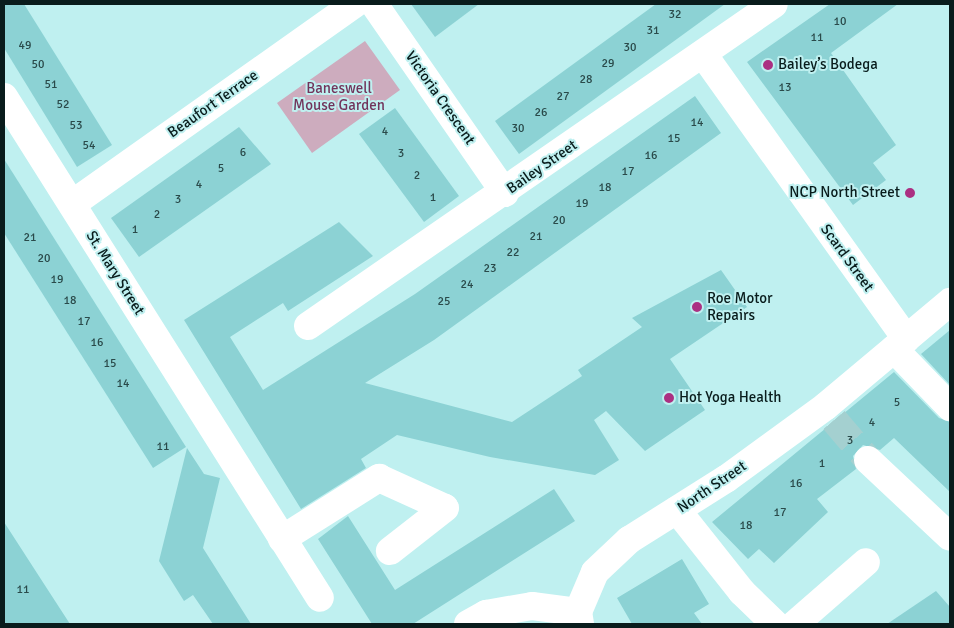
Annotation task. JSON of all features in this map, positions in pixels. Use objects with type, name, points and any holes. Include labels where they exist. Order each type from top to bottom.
[{"type":"street","name":"Beaufort Terrace","points":[[72,204],[354,4]]},
{"type":"street","name":"Victoria Crescent","points":[[374,4],[505,193]]},
{"type":"street","name":"Bailey Street","points":[[308,326],[505,193],[774,4]]},
{"type":"street","name":"Scard Street","points":[[703,54],[818,216],[900,344],[950,407]]},
{"type":"street","name":"St. Mary Street","points":[[4,97],[320,598]]},
{"type":"street","name":"North Street","points":[[468,624],[486,614],[532,606],[579,618],[594,572],[629,540],[830,413],[900,344],[950,302]]},
{"type":"street","points":[[868,460],[950,537]]},
{"type":"street","points":[[282,539],[379,478],[446,508],[390,551]]},
{"type":"street","points":[[677,510],[742,592],[775,624]]},
{"type":"street","points":[[796,624],[866,562]]},
{"type":"green space","name":"Baneswell Mouse Garden","points":[[365,41],[400,90],[312,153],[277,103]]},
{"type":"building","points":[[4,4],[24,4],[112,145],[77,167],[4,48]]},
{"type":"building","points":[[411,4],[479,4],[435,37]]},
{"type":"building","points":[[656,4],[725,4],[519,154],[495,121]]},
{"type":"building","points":[[830,4],[898,4],[831,53],[896,145],[873,163],[886,180],[853,205],[747,62]]},
{"type":"building","points":[[695,96],[721,133],[434,340],[365,383],[512,422],[582,376],[578,370],[642,327],[632,318],[721,270],[747,307],[670,359],[705,410],[645,451],[606,411],[594,420],[619,460],[595,475],[490,457],[397,435],[361,459],[366,468],[301,509],[184,320],[339,222],[373,256],[288,311],[283,303],[230,337],[263,390],[415,294]]},
{"type":"building","points":[[395,108],[459,196],[424,222],[359,134]]},
{"type":"building","points":[[239,127],[271,164],[139,257],[111,218]]},
{"type":"building","points":[[4,159],[186,447],[153,468],[4,233]]},
{"type":"building","points":[[950,330],[950,385],[921,354]]},
{"type":"building","points":[[894,372],[939,418],[950,422],[950,492],[894,438],[880,450],[863,445],[853,456],[856,469],[817,499],[828,512],[774,563],[759,549],[748,559],[712,522]]},
{"type":"building","points":[[187,448],[204,474],[220,478],[203,548],[251,624],[213,624],[193,595],[184,601],[159,561]]},
{"type":"building","points":[[554,489],[575,521],[413,624],[372,624],[318,539],[348,516],[395,590]]},
{"type":"building","points":[[4,522],[46,587],[70,624],[4,624]]},
{"type":"building","points":[[682,559],[709,604],[694,613],[702,624],[632,624],[617,598]]},
{"type":"building","points":[[936,591],[950,607],[950,624],[887,624]]},
{"type":"tunnel","points":[[834,420],[868,460]]},
{"type":"place","name":"Bailey’s Bodega","points":[[768,65]]},
{"type":"place","name":"NCP North Street","points":[[910,193]]},
{"type":"place","name":"Roe Motor Repairs","points":[[697,307]]},
{"type":"place","name":"Hot Yoga Health","points":[[669,398]]}]
